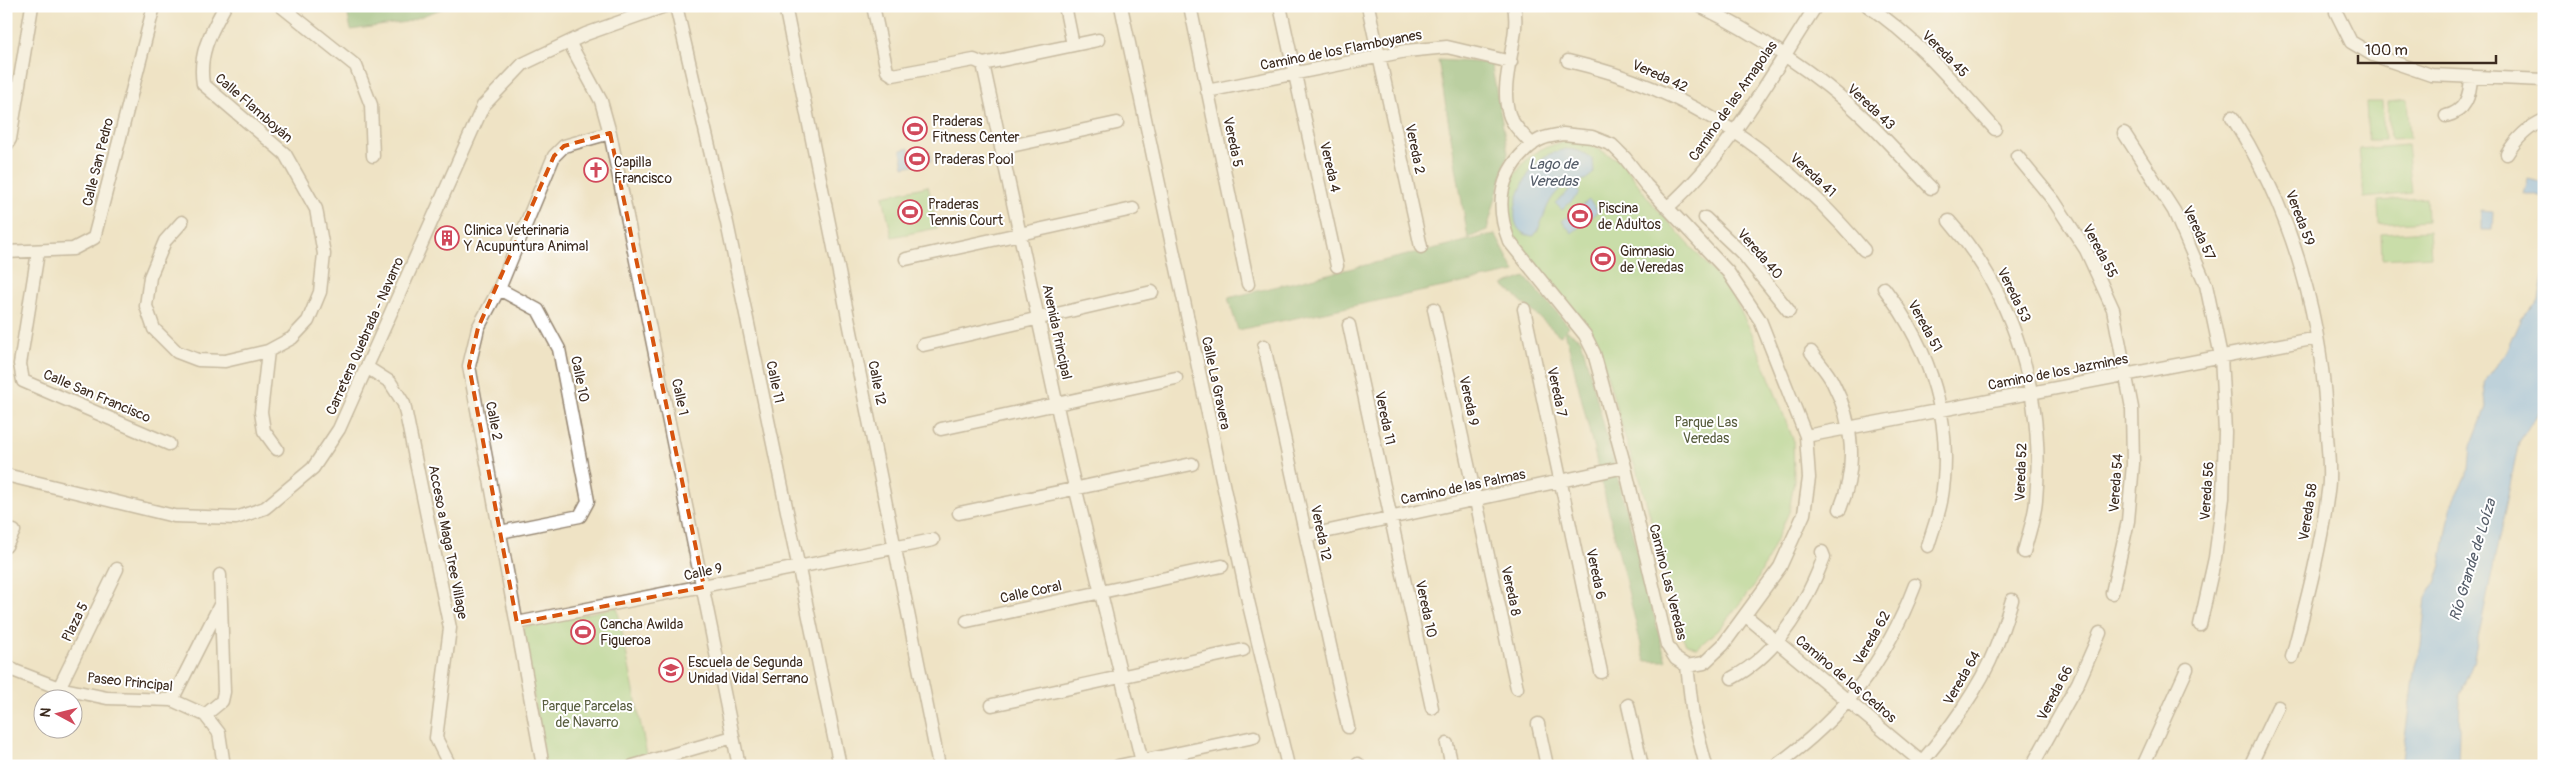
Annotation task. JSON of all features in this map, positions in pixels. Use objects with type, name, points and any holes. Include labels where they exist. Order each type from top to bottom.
[{"type":"street","points":[[6,146],[10,139],[32,6]]},
{"type":"street","name":"Calle San Pedro","points":[[6,252],[73,249],[94,238],[154,6]]},
{"type":"street","name":"Calle Flamboyán","points":[[182,222],[165,241],[150,277],[146,306],[154,329],[177,352],[198,360],[225,361],[268,350],[292,338],[308,321],[320,292],[324,254],[316,209],[285,154],[203,84],[200,68],[206,41],[225,6]]},
{"type":"street","points":[[281,6],[356,66],[371,105],[373,156]]},
{"type":"street","name":"Carretera Quebrada - Navarro","points":[[6,476],[174,516],[236,518],[266,508],[313,468],[339,429],[368,368],[483,106],[523,64],[586,34],[665,6]]},
{"type":"street","name":"Calle 11","points":[[676,6],[727,223],[840,766]]},
{"type":"street","name":"Calle 12","points":[[785,6],[939,766]]},
{"type":"street","points":[[873,6],[887,71],[893,75],[974,60],[983,64],[1098,40]]},
{"type":"street","points":[[1065,6],[1073,45]]},
{"type":"street","name":"Calle La Gravera","points":[[1121,6],[1246,592],[1288,766]]},
{"type":"street","name":"Vereda 5","points":[[1190,6],[1248,284]]},
{"type":"street","name":"Vereda 4","points":[[1280,6],[1337,266]]},
{"type":"street","name":"Vereda 2","points":[[1368,6],[1421,247]]},
{"type":"street","points":[[1514,6],[1510,62],[1506,84],[1509,115],[1532,145]]},
{"type":"street","name":"Vereda 43","points":[[1700,6],[1784,56],[1861,115],[1931,188]]},
{"type":"street","name":"Camino de las Amapolas","points":[[1668,207],[1694,184],[1734,130],[1816,6]]},
{"type":"street","name":"Vereda 45","points":[[1868,6],[1883,16],[1932,60],[1995,129]]},
{"type":"street","points":[[2336,6],[2336,12],[2351,42],[2373,56],[2431,75],[2544,80]]},
{"type":"street","name":"Calle 1","points":[[569,42],[601,101],[610,133],[740,766]]},
{"type":"street","name":"Camino de los Flamboyanes","points":[[1207,91],[1380,57],[1406,50],[1447,47],[1510,62]]},
{"type":"street","name":"Vereda 42","points":[[1568,61],[1610,71],[1669,94],[1734,130]]},
{"type":"street","name":"Avenida Principal","points":[[983,64],[1076,488],[1142,763]]},
{"type":"street","points":[[2446,116],[2459,111],[2464,106],[2471,77]]},
{"type":"street","name":"Vereda 59","points":[[2232,117],[2253,150],[2278,201],[2301,263],[2317,338]]},
{"type":"street","points":[[2507,154],[2520,136],[2534,124],[2544,120]]},
{"type":"street","points":[[1001,148],[1117,123]]},
{"type":"street","name":"Vereda 41","points":[[1734,130],[1787,169],[1841,222],[1864,250]]},
{"type":"street","name":"Calle 2","points":[[543,766],[469,366],[478,328],[499,289],[554,156],[564,146],[610,133]]},
{"type":"street","name":"Vereda 57","points":[[2124,133],[2174,211],[2206,285],[2221,356]]},
{"type":"street","name":"Camino Las Veredas","points":[[1563,134],[1592,136],[1612,145],[1626,158],[1646,184],[1668,207],[1728,272],[1760,320],[1806,436],[1809,478],[1804,514],[1780,567],[1723,645],[1704,662],[1687,666],[1676,659],[1667,645],[1625,468],[1591,347],[1585,335],[1509,241],[1502,223],[1500,199],[1505,179],[1514,161],[1532,145],[1544,138],[1563,134]]},
{"type":"street","name":"Vereda 55","points":[[2017,156],[2054,201],[2086,250],[2113,310],[2125,374]]},
{"type":"street","points":[[906,259],[1133,209]]},
{"type":"street","name":"Vereda 40","points":[[1705,218],[1744,255],[1789,312]]},
{"type":"street","name":"Vereda 53","points":[[1949,221],[1972,247],[1996,287],[2015,330],[2033,391]]},
{"type":"street","name":"Calle San Francisco","points":[[38,252],[20,364],[23,381],[169,444]]},
{"type":"street","points":[[1728,272],[1744,255]]},
{"type":"street","name":"Vereda 51","points":[[1884,288],[1906,316],[1927,359],[1940,410],[1946,463],[1941,504],[1928,546]]},
{"type":"street","name":"Calle 10","points":[[499,289],[538,310],[559,349],[588,501],[580,516],[500,532]]},
{"type":"street","points":[[923,345],[1039,320],[1152,292]]},
{"type":"street","name":"Vereda 9","points":[[1434,309],[1476,500]]},
{"type":"street","name":"Vereda 7","points":[[1524,309],[1561,482]]},
{"type":"street","name":"Vereda 11","points":[[1349,326],[1391,517]]},
{"type":"street","name":"Camino de los Jazmines","points":[[1806,436],[2317,338]]},
{"type":"street","name":"Vereda 58","points":[[2292,658],[2314,570],[2329,490],[2326,387],[2317,338]]},
{"type":"street","name":"Vereda 12","points":[[1264,346],[1348,727]]},
{"type":"street","points":[[268,350],[261,412],[264,431],[277,450]]},
{"type":"street","points":[[1811,352],[1834,383],[1850,427],[1852,457],[1848,491],[1840,509]]},
{"type":"street","name":"Vereda 56","points":[[2200,625],[2215,558],[2224,498],[2221,356]]},
{"type":"street","name":"Acceso a Maga Tree Village","points":[[368,368],[390,382],[404,404],[450,628],[436,738],[450,766]]},
{"type":"street","name":"Vereda 54","points":[[2112,593],[2128,521],[2133,464],[2132,408],[2125,374]]},
{"type":"street","points":[[941,429],[1176,378]]},
{"type":"street","name":"Vereda 52","points":[[2024,552],[2036,502],[2038,448],[2033,391]]},
{"type":"street","points":[[959,513],[1192,464]]},
{"type":"street","name":"Camino de las Palmas","points":[[1306,536],[1625,468]]},
{"type":"street","name":"Vereda 6","points":[[1561,482],[1601,672]]},
{"type":"street","name":"Vereda 8","points":[[1476,500],[1517,688]]},
{"type":"street","name":"Vereda 10","points":[[1391,517],[1432,708]]},
{"type":"street","points":[[6,546],[14,532]]},
{"type":"street","name":"Calle 9","points":[[517,623],[932,540]]},
{"type":"street","points":[[1732,678],[1756,662],[1777,641],[1795,618],[1810,591],[1824,557],[1822,552]]},
{"type":"street","name":"Calle Coral","points":[[967,621],[1222,566]]},
{"type":"street","name":"Plaza 5","points":[[59,688],[117,569]]},
{"type":"street","points":[[205,715],[222,701],[224,692],[220,575]]},
{"type":"street","name":"Vereda 62","points":[[1775,766],[1822,729],[1849,702],[1894,634],[1915,585]]},
{"type":"street","name":"Vereda 64","points":[[1922,765],[1964,706],[1995,649],[2012,600]]},
{"type":"street","points":[[172,700],[221,603]]},
{"type":"street","name":"Camino de los Cedros","points":[[1746,616],[1922,765]]},
{"type":"street","name":"Vereda 66","points":[[2032,766],[2078,683],[2100,633]]},
{"type":"street","points":[[992,705],[1121,675],[1243,650]]},
{"type":"street","name":"Paseo Principal","points":[[6,665],[15,671],[59,688],[107,698],[172,700],[205,715],[216,729],[224,766]]},
{"type":"street","points":[[1687,666],[1693,716],[1706,766]]},
{"type":"street","points":[[2143,766],[2187,669]]},
{"type":"street","points":[[1628,705],[1642,766]]},
{"type":"street","points":[[2250,766],[2278,707]]},
{"type":"street","points":[[1538,724],[1547,766]]},
{"type":"street","points":[[638,765],[733,737]]},
{"type":"street","points":[[1118,766],[1142,763],[1254,738]]},
{"type":"street","points":[[1447,744],[1452,766]]},
{"type":"highlighted area","points":[[610,133],[704,587],[517,623],[469,366],[478,328],[554,156],[564,146]]},
{"type":"green space","points":[[346,6],[449,6],[406,22],[351,30]]},
{"type":"green space","points":[[1438,60],[1491,63],[1508,153],[1487,230],[1468,238]]},
{"type":"green space","points":[[2407,100],[2410,138],[2390,139],[2388,102]]},
{"type":"green space","points":[[2366,102],[2382,102],[2384,140],[2368,140]]},
{"type":"green space","name":"Parque Las Veredas","points":[[1564,141],[1588,143],[1623,163],[1650,201],[1729,289],[1751,331],[1793,439],[1794,480],[1789,512],[1756,583],[1720,628],[1697,648],[1685,643],[1640,479],[1630,454],[1598,344],[1576,311],[1515,242],[1506,218],[1507,195],[1515,174],[1527,159],[1541,149]]},
{"type":"green space","points":[[2407,145],[2412,193],[2364,198],[2359,149]]},
{"type":"green space","name":"Praderas Tennis Court","points":[[928,186],[937,228],[892,237],[883,196]]},
{"type":"green space","points":[[2426,198],[2427,221],[2379,224],[2378,201]]},
{"type":"green space","points":[[2429,231],[2431,256],[2382,259],[2381,234]]},
{"type":"green space","points":[[1495,234],[1515,272],[1238,330],[1228,298]]},
{"type":"green space","points":[[1525,277],[1569,326],[1566,330],[1581,339],[1666,661],[1645,661],[1565,331],[1560,336],[1503,285]]},
{"type":"green space","name":"Parque Parcelas de Navarro","points":[[617,607],[647,755],[605,766],[545,766],[523,630],[525,627]]},
{"type":"water","name":"Praderas Pool","points":[[909,148],[910,155],[921,156],[930,151],[931,161],[904,167],[901,150]]},
{"type":"water","name":"Lago de Veredas","points":[[1566,149],[1581,152],[1590,157],[1593,160],[1594,173],[1584,180],[1569,182],[1554,195],[1534,236],[1522,233],[1516,224],[1515,213],[1522,187],[1536,164],[1544,157]]},
{"type":"water","points":[[2528,179],[2544,183],[2544,198],[2524,193]]},
{"type":"water","points":[[1574,186],[1580,193],[1562,210],[1555,203]]},
{"type":"water","name":"Piscina de Adultos","points":[[1589,200],[1598,211],[1572,233],[1562,221]]},
{"type":"water","points":[[2481,210],[2494,211],[2493,230],[2481,230]]},
{"type":"water","name":"Río Grande de Loíza","points":[[2544,271],[2544,406],[2519,442],[2473,663],[2460,695],[2458,766],[2401,766],[2415,665],[2421,646],[2426,598],[2435,583],[2441,565],[2452,503],[2469,469],[2471,446],[2486,407],[2484,382],[2505,354],[2521,318],[2539,300]]},
{"type":"place","name":"Praderas Fitness Center","points":[[915,129]]},
{"type":"place","name":"Praderas Pool","points":[[917,159]]},
{"type":"place","name":"Capilla Francisco","points":[[596,170]]},
{"type":"place","name":"Praderas Tennis Court","points":[[910,212]]},
{"type":"place","name":"Piscina de Adultos","points":[[1580,216]]},
{"type":"place","name":"Clinica Veterinaria Y Acupuntura Animal","points":[[447,238]]},
{"type":"place","name":"Gimnasio de Veredas","points":[[1603,259]]},
{"type":"place","name":"Cancha Awilda Figueroa","points":[[583,632]]},
{"type":"place","name":"Escuela de Segunda Unidad Vidal Serrano","points":[[671,670]]}]
